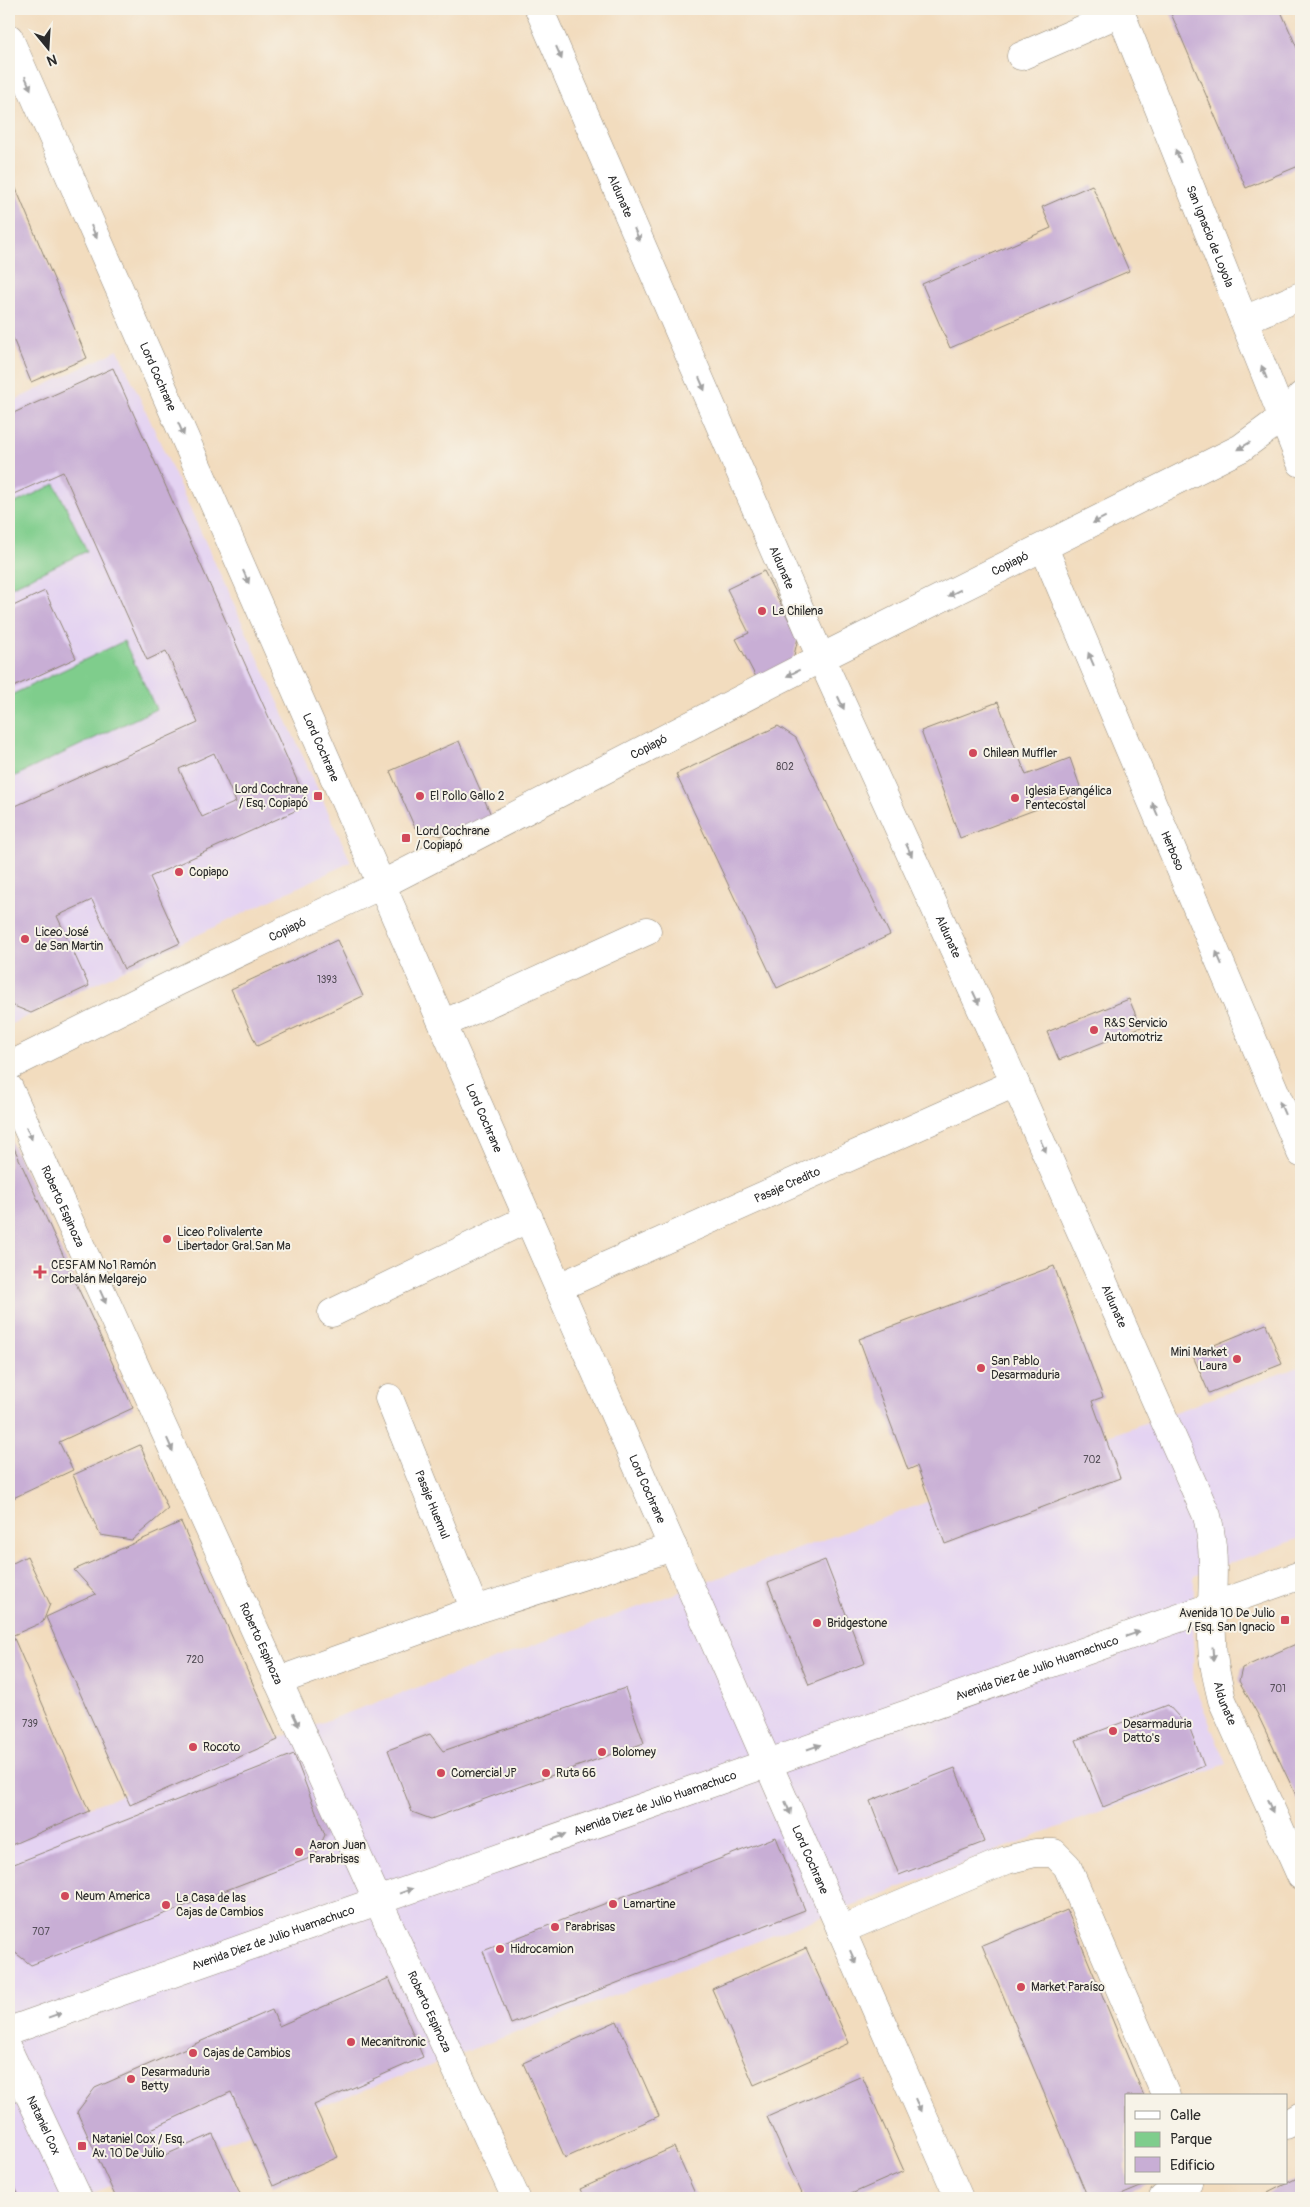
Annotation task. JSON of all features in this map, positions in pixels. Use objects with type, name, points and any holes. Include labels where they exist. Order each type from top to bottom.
[{"type":"street","name":"Aldunate","points":[[539,9],[821,658],[1015,1083],[1207,1516],[1213,1540],[1212,1638],[1214,1669],[1222,1700],[1301,1876]]},
{"type":"street","points":[[1021,56],[1120,11]]},
{"type":"street","name":"San Ignacio de Loyola","points":[[1120,11],[1301,463]]},
{"type":"street","name":"Lord Cochrane","points":[[9,38],[959,2198]]},
{"type":"street","points":[[1244,320],[1301,296]]},
{"type":"street","name":"Copiapó","points":[[9,1066],[177,982],[382,884],[821,658],[1241,448],[1283,417],[1301,396]]},
{"type":"street","name":"Herboso","points":[[1044,548],[1301,1152]]},
{"type":"street","points":[[443,1024],[647,931]]},
{"type":"street","name":"Pasaje Credito","points":[[559,1287],[1015,1083]]},
{"type":"street","name":"Roberto Espinoza","points":[[9,1088],[378,1901],[516,2198]]},
{"type":"street","points":[[332,1313],[528,1218]]},
{"type":"street","name":"Pasaje Huemul","points":[[389,1398],[475,1610]]},
{"type":"street","points":[[278,1681],[475,1610],[673,1547]]},
{"type":"street","name":"Avenida Diez de Julio Huamachuco","points":[[9,2031],[1301,1575]]},
{"type":"street","points":[[841,1930],[1007,1860],[1035,1852],[1054,1853],[1067,1866],[1165,2094]]},
{"type":"street","name":"Nataniel Cox","points":[[9,2052],[78,2198]]},
{"type":"street","points":[[1288,2124],[1301,2116]]},
{"type":"street","points":[[1163,2198],[1186,2184]]},
{"type":"shaded area","points":[[118,350],[351,862],[9,1025],[9,403]]},
{"type":"shaded area","points":[[1301,1366],[1301,1538],[1194,1576],[1193,1682],[1226,1764],[79,2198],[9,2198],[9,1836]]},
{"type":"green space","points":[[55,484],[87,551],[9,588],[9,506]]},
{"type":"green space","points":[[124,641],[156,709],[9,779],[9,696]]},
{"type":"building","points":[[1169,9],[1280,9],[1301,57],[1301,165],[1246,188]]},
{"type":"building","points":[[9,172],[87,358],[31,382],[9,329]]},
{"type":"building","points":[[1092,185],[1129,271],[950,348],[922,284],[1051,228],[1042,207]]},
{"type":"building","points":[[113,368],[308,805],[150,877],[180,943],[124,969],[92,900],[57,916],[89,986],[31,1013],[9,1004],[9,809],[198,723],[166,651],[147,660],[63,472],[9,496],[9,415]],"holes":[[[214,753],[236,802],[202,817],[179,769]]]},
{"type":"building","name":"La Chilena","points":[[764,571],[798,638],[792,664],[758,681],[736,639],[749,633],[727,589]]},
{"type":"building","points":[[45,591],[76,658],[9,689],[9,608]]},
{"type":"building","points":[[998,702],[1026,775],[1070,758],[1082,792],[960,838],[921,731]]},
{"type":"building","points":[[778,726],[796,738],[890,935],[777,988],[676,774]]},
{"type":"building","points":[[459,741],[492,817],[446,837],[415,828],[390,771]]},
{"type":"building","points":[[337,940],[363,996],[257,1046],[231,989]]},
{"type":"building","name":"R&S Servicio Automotriz","points":[[1129,999],[1141,1027],[1059,1060],[1047,1032]]},
{"type":"building","name":"CESFAM Nº1 Ramón Corbalán Melgarejo","points":[[9,1137],[133,1408],[59,1442],[73,1470],[9,1500]]},
{"type":"building","name":"San Pablo Desarmaduria","points":[[1054,1266],[1103,1397],[1092,1401],[1120,1478],[945,1544],[917,1466],[908,1470],[859,1339]]},
{"type":"building","name":"Mini Market Laura","points":[[1266,1324],[1282,1364],[1209,1393],[1192,1354]]},
{"type":"building","points":[[140,1445],[168,1509],[132,1540],[100,1535],[73,1475]]},
{"type":"building","points":[[181,1522],[278,1740],[130,1805],[46,1617],[96,1594],[74,1570]]},
{"type":"building","points":[[27,1556],[50,1604],[43,1622],[9,1637],[9,1565]]},
{"type":"building","name":"Bridgestone","points":[[825,1560],[865,1663],[809,1685],[768,1583]]},
{"type":"building","points":[[13,1636],[89,1811],[9,1846],[9,1638]]},
{"type":"building","points":[[1296,1644],[1299,1655],[1301,1654],[1301,1806],[1257,1713],[1239,1681],[1242,1668]]},
{"type":"building","points":[[625,1688],[644,1743],[431,1819],[412,1812],[388,1750],[430,1734],[443,1751]]},
{"type":"building","points":[[1168,1705],[1190,1729],[1204,1766],[1103,1807],[1076,1740]]},
{"type":"building","points":[[294,1754],[325,1835],[315,1856],[31,1965],[9,1948],[9,1866]]},
{"type":"building","points":[[955,1768],[984,1842],[899,1875],[870,1801]]},
{"type":"building","points":[[776,1837],[805,1910],[511,2024],[483,1951]]},
{"type":"building","points":[[1067,1910],[1143,2094],[1125,2094],[1125,2184],[1148,2184],[1114,2198],[1088,2198],[982,1945]]},
{"type":"building","points":[[806,1948],[849,2043],[754,2085],[712,1989]]},
{"type":"building","points":[[389,1978],[423,2057],[314,2105],[338,2157],[273,2186],[231,2092],[151,2129],[163,2156],[213,2134],[242,2198],[116,2198],[77,2112],[95,2088],[272,2010],[279,2026]]},
{"type":"building","points":[[617,2021],[659,2116],[565,2158],[523,2063]]},
{"type":"building","points":[[862,2076],[904,2171],[842,2198],[804,2198],[767,2117]]},
{"type":"building","points":[[674,2147],[697,2198],[584,2198],[580,2189]]},
{"type":"building","points":[[9,2175],[20,2198],[9,2198]]},
{"type":"building","points":[[1301,2176],[1301,2198],[1258,2198],[1288,2184]]},
{"type":"place","name":"La Chilena","points":[[762,611]]},
{"type":"place","name":"Chilean Muffler","points":[[973,753]]},
{"type":"place","name":"Lord Cochrane / Esq. Copiapó","points":[[318,796]]},
{"type":"place","name":"El Pollo Gallo 2","points":[[420,796]]},
{"type":"place","name":"Iglesia Evangélica Pentecostal","points":[[1015,798]]},
{"type":"place","name":"Lord Cochrane / Copiapó","points":[[406,838]]},
{"type":"place","name":"Copiapo","points":[[179,872]]},
{"type":"place","name":"Liceo José de San Martin","points":[[25,939]]},
{"type":"place","name":"R&S Servicio Automotriz","points":[[1094,1030]]},
{"type":"place","name":"Liceo Polivalente Libertador Gral.San Ma","points":[[167,1239]]},
{"type":"place","name":"CESFAM Nº1 Ramón Corbalán Melgarejo","points":[[40,1272]]},
{"type":"place","name":"Mini Market Laura","points":[[1237,1359]]},
{"type":"place","name":"San Pablo Desarmaduria","points":[[981,1368]]},
{"type":"place","name":"Avenida 10 De Julio / Esq. San Ignacio","points":[[1285,1620]]},
{"type":"place","name":"Bridgestone","points":[[817,1623]]},
{"type":"place","name":"Desarmaduria Datto's","points":[[1113,1731]]},
{"type":"place","name":"Rocoto","points":[[193,1747]]},
{"type":"place","name":"Bolomey","points":[[602,1752]]},
{"type":"place","name":"Comercial JP","points":[[441,1773]]},
{"type":"place","name":"Ruta 66","points":[[546,1773]]},
{"type":"place","name":"Aaron Juan Parabrisas","points":[[299,1852]]},
{"type":"place","name":"Neum America","points":[[65,1896]]},
{"type":"place","name":"Lamartine","points":[[613,1904]]},
{"type":"place","name":"La Casa de las Cajas de Cambios","points":[[166,1905]]},
{"type":"place","name":"Parabrisas","points":[[555,1927]]},
{"type":"place","name":"Hidrocamion","points":[[500,1949]]},
{"type":"place","name":"Market Paraíso","points":[[1021,1987]]},
{"type":"place","name":"Mecanitronic","points":[[351,2042]]},
{"type":"place","name":"Cajas de Cambios","points":[[193,2053]]},
{"type":"place","name":"Desarmaduria Betty","points":[[131,2079]]},
{"type":"place","name":"Nataniel Cox / Esq. Av. 10 De Julio","points":[[82,2146]]}]
